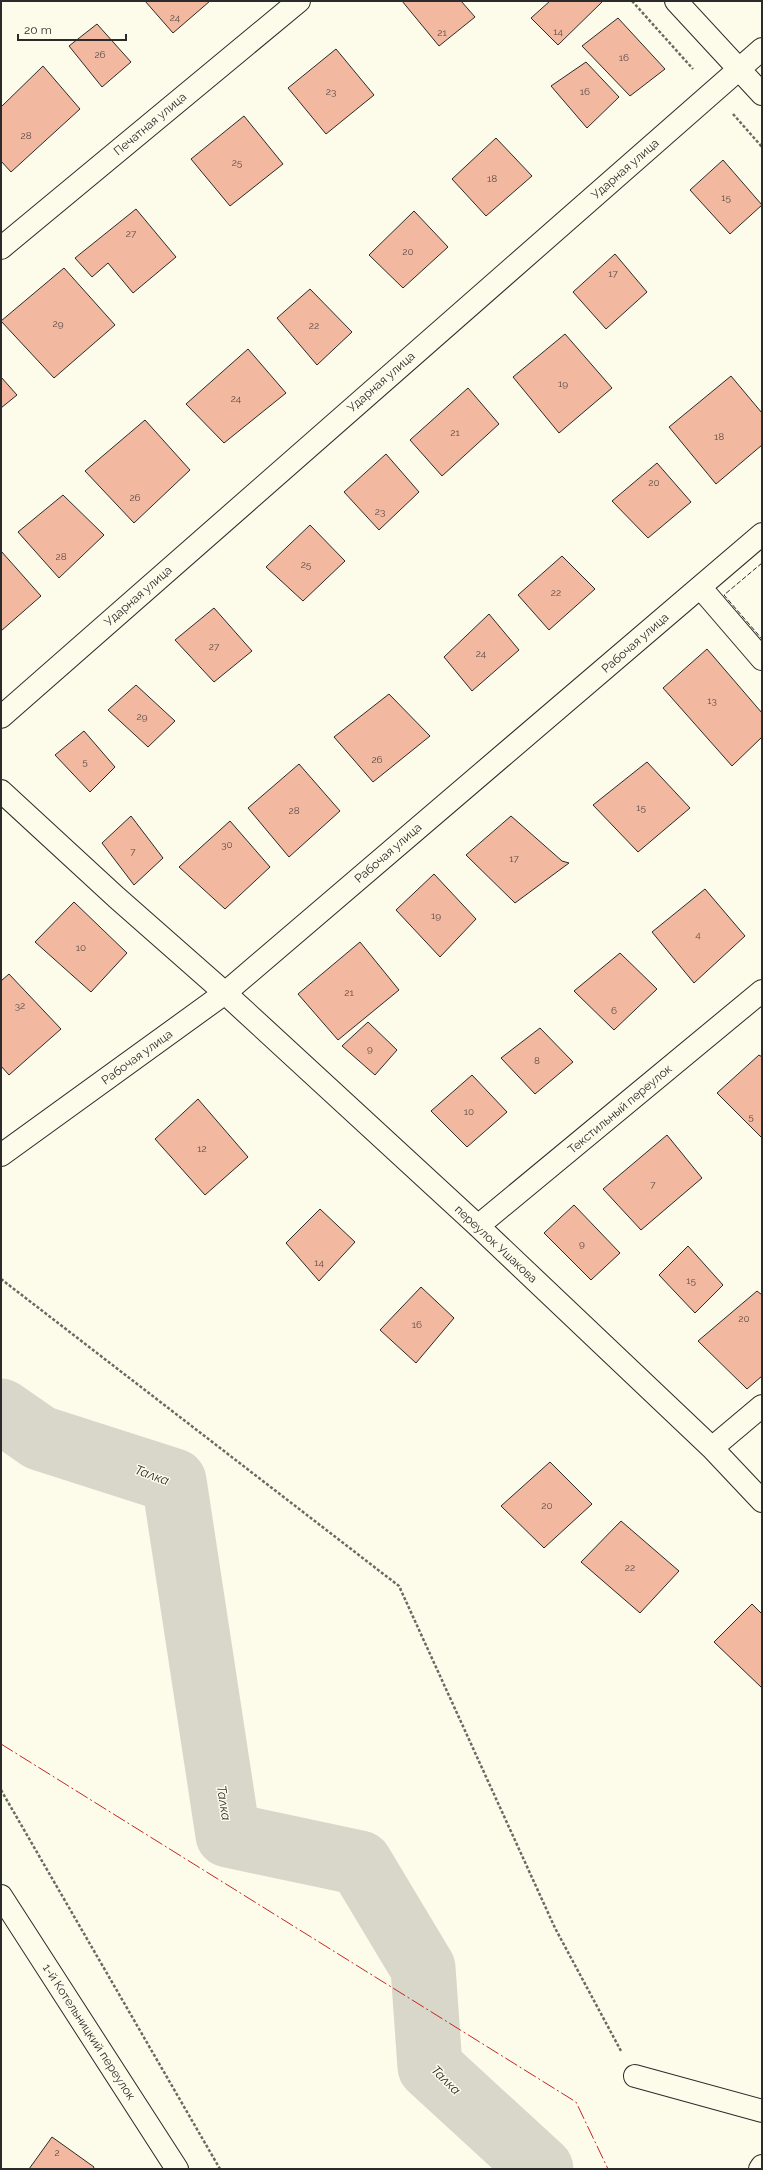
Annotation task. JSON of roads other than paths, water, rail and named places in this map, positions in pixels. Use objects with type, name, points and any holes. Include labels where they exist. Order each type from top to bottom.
[{"type":"street","name":"Печатная улица","points":[[1,248],[299,1]]},
{"type":"street","points":[[676,1],[762,94]]},
{"type":"street","name":"Ударная улица","points":[[1,717],[762,49]]},
{"type":"street","name":"Рабочая улица","points":[[1,1155],[226,993],[762,534]]},
{"type":"street","points":[[700,587],[762,659]]},
{"type":"street","name":"переулок Ушакова","points":[[1,791],[116,897],[226,993],[478,1226],[712,1448],[762,1500]]},
{"type":"street","name":"Текстильный переулок","points":[[478,1226],[762,992]]},
{"type":"street","points":[[712,1448],[762,1406]]},
{"type":"street","name":"1-й Котельницкий переулок","points":[[1,1896],[175,2168]]},
{"type":"street","points":[[635,2076],[762,2111]]},
{"type":"waterway","name":"Талка","points":[[1,1411],[40,1438],[174,1481],[228,1835],[360,1863],[423,1968],[430,2067],[541,2169]]}]
